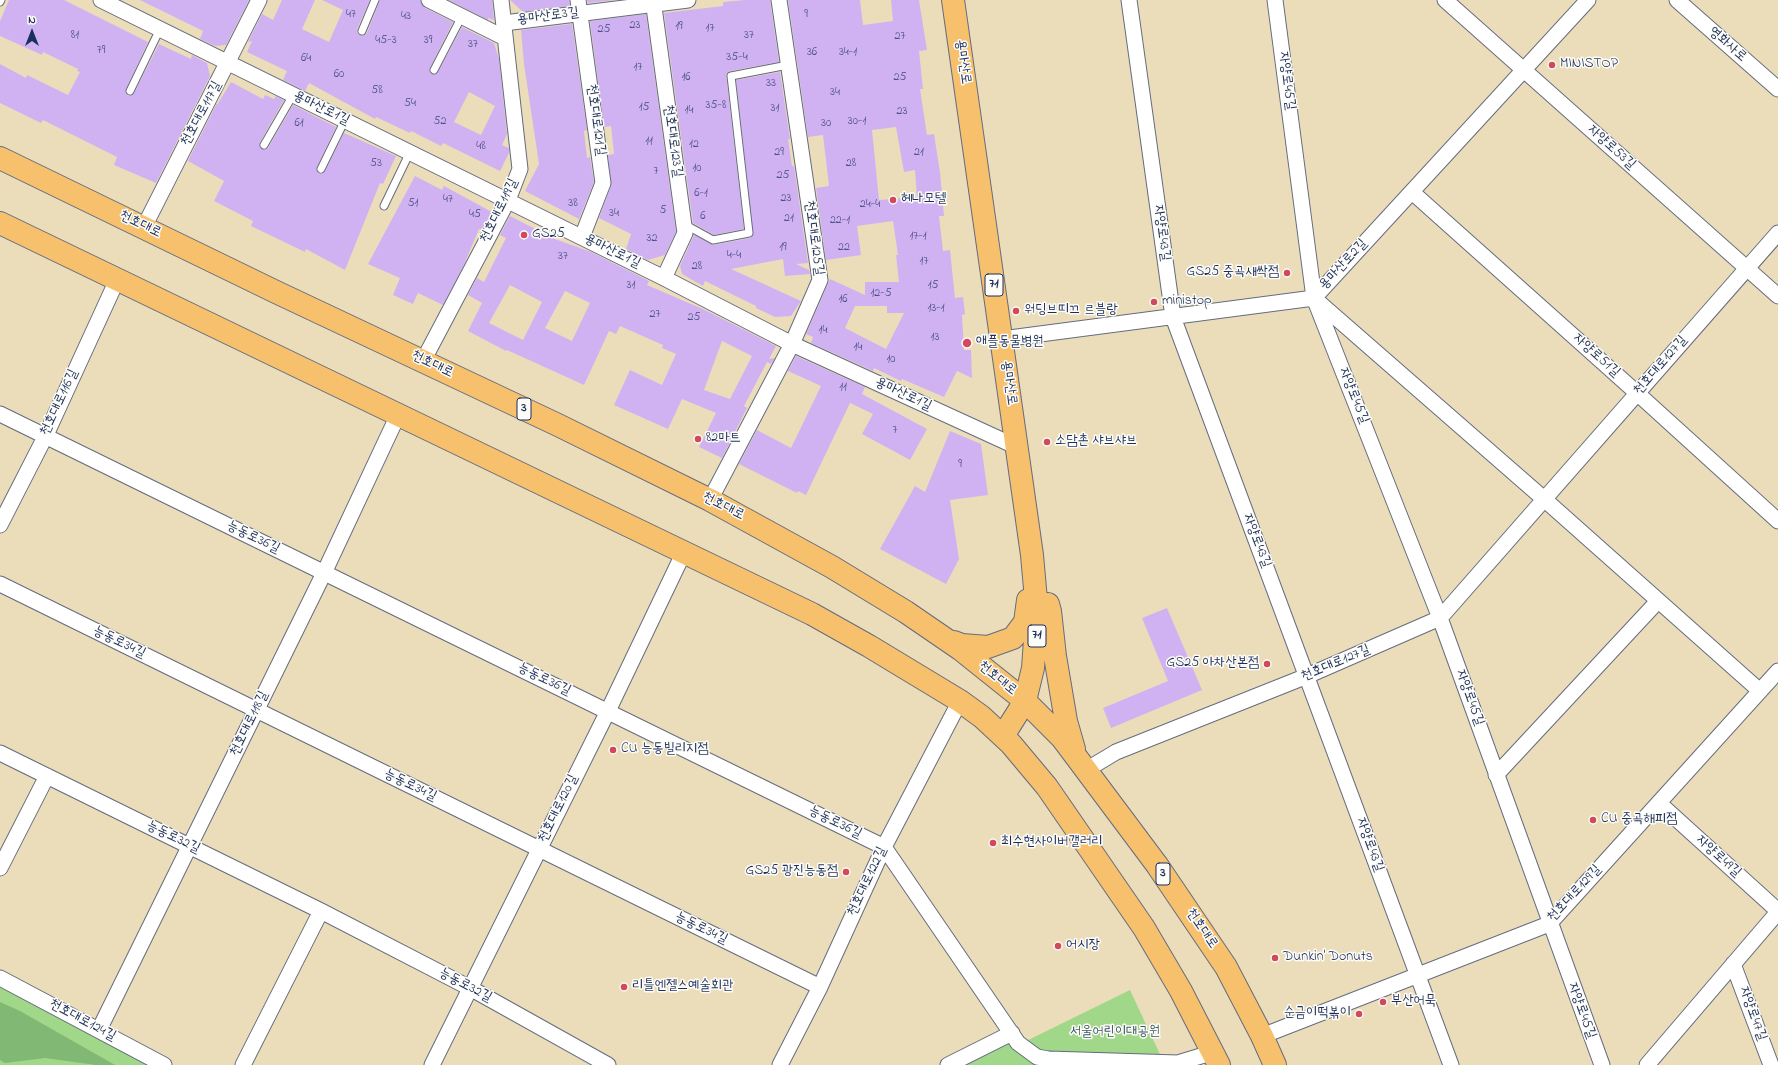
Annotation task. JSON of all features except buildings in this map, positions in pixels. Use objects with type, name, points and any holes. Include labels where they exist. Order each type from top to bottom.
[{"type":"main road","name":"용마산로","points":[[953,0],[1034,570],[1037,611],[1037,634],[1033,668],[1025,701],[1003,736]]},
{"type":"main road","name":"천호대로","points":[[0,158],[710,500],[832,567],[906,612],[947,640],[1025,701],[1062,738],[1158,865],[1226,967],[1262,1036],[1275,1065]]},
{"type":"main road","points":[[0,223],[398,416],[812,614],[870,646],[960,701],[982,717],[1003,736],[1047,787],[1106,872],[1174,978],[1216,1059]]},
{"type":"main road","points":[[947,640],[962,645],[978,647],[1002,643],[1013,638],[1025,622],[1025,612],[1034,570]]},
{"type":"main road","points":[[1034,570],[1050,611],[1055,656],[1066,721],[1082,764]]},
{"type":"street","name":"용마산로1길","points":[[101,0],[508,200],[792,344],[1017,448]]},
{"type":"street","name":"천호대로117길","points":[[144,227],[259,0]]},
{"type":"street","name":"용마산로3길","points":[[429,0],[505,38]]},
{"type":"street","name":"천호대로119길","points":[[424,361],[508,200],[520,169],[501,0]]},
{"type":"street","name":"용마산로3길","points":[[504,22],[579,7],[688,0]]},
{"type":"street","name":"천호대로125길","points":[[710,500],[792,344],[820,280],[779,0]]},
{"type":"street","name":"자양로43길","points":[[1129,0],[1172,317],[1451,1065]]},
{"type":"street","name":"자양로45길","points":[[1275,0],[1314,298],[1440,618],[1549,924],[1602,1065]]},
{"type":"street","name":"자양로53길","points":[[1445,0],[1778,296]]},
{"type":"street","name":"용마산로2길","points":[[1002,339],[1314,298],[1588,0]]},
{"type":"street","name":"영화사로","points":[[1677,0],[1778,89]]},
{"type":"street","name":"천호대로123길","points":[[653,2],[685,233],[664,278]]},
{"type":"street","name":"천호대로121길","points":[[579,7],[603,183],[582,237]]},
{"type":"street","name":"자양로51길","points":[[1412,192],[1778,521]]},
{"type":"street","name":"천호대로127길","points":[[1082,764],[1116,752],[1307,676],[1440,618],[1778,233]]},
{"type":"street","name":"천호대로116길","points":[[0,525],[46,436],[117,280]]},
{"type":"street","points":[[1314,298],[1544,499],[1760,691]]},
{"type":"street","name":"능동로36길","points":[[0,414],[884,847],[1012,1033]]},
{"type":"street","name":"천호대로118길","points":[[99,1030],[324,572],[398,416]]},
{"type":"street","name":"천호대로120길","points":[[432,1065],[608,711],[684,552]]},
{"type":"street","name":"능동로34길","points":[[0,584],[820,987]]},
{"type":"street","points":[[1496,775],[1658,601]]},
{"type":"street","name":"천호대로129길","points":[[1262,1036],[1549,924],[1778,671]]},
{"type":"street","name":"천호대로122길","points":[[780,1065],[820,987],[884,847],[960,701]]},
{"type":"street","name":"능동로32길","points":[[0,754],[321,910],[470,988],[604,1064]]},
{"type":"street","points":[[0,868],[47,776]]},
{"type":"street","name":"자양로49길","points":[[1659,803],[1778,912]]},
{"type":"street","points":[[243,1065],[321,910]]},
{"type":"street","points":[[1647,1065],[1778,912]]},
{"type":"street","name":"자양로47길","points":[[1733,964],[1771,1065]]},
{"type":"street","name":"천호대로124길","points":[[0,978],[164,1065]]},
{"type":"street","points":[[948,1065],[1012,1033],[1027,1051],[1037,1057],[1048,1059],[1178,1063],[1216,1059]]},
{"type":"lane","points":[[362,31],[375,0]]},
{"type":"lane","points":[[434,70],[462,16]]},
{"type":"lane","points":[[130,92],[160,29]]},
{"type":"lane","points":[[684,224],[713,240],[748,233],[731,76],[788,65]]},
{"type":"lane","points":[[264,145],[293,95]]},
{"type":"lane","points":[[321,169],[345,120]]},
{"type":"lane","points":[[384,206],[410,152]]},
{"type":"green space","points":[[0,985],[150,1065],[0,1065]]},
{"type":"green space","name":"서울어린이대공원","points":[[1130,990],[1165,1065],[959,1065],[1010,1040],[1014,1047]]},
{"type":"green space","points":[[0,1002],[20,1011],[115,1065],[96,1065],[45,1058],[5,1063],[0,1060]]},
{"type":"place","name":"MINISTOP","points":[[1552,65]]},
{"type":"place","name":"헤나모텔","points":[[893,200]]},
{"type":"place","name":"GS25","points":[[524,235]]},
{"type":"place","name":"GS25 중곡새싹점","points":[[1287,273]]},
{"type":"place","name":"ministop","points":[[1154,302]]},
{"type":"place","name":"워딩브띠끄 르블랑","points":[[1016,311]]},
{"type":"place","name":"애플동물병원","points":[[967,343]]},
{"type":"place","name":"82마트","points":[[698,439]]},
{"type":"place","name":"소담촌 샤브샤브","points":[[1047,442]]},
{"type":"place","name":"GS25 아차산본점","points":[[1267,664]]},
{"type":"place","name":"CU 능동빌리지점","points":[[613,750]]},
{"type":"place","name":"CU 중곡해피점","points":[[1593,820]]},
{"type":"place","name":"최수현사이버갤러리","points":[[993,843]]},
{"type":"place","name":"GS25 광진능동점","points":[[846,872]]},
{"type":"place","name":"어시장","points":[[1058,946]]},
{"type":"place","name":"Dunkin' Donuts","points":[[1275,958]]},
{"type":"place","name":"리틀엔젤스예술회관","points":[[624,987]]},
{"type":"place","name":"부산어묵","points":[[1383,1002]]},
{"type":"place","name":"순금이떡볶이","points":[[1359,1014]]}]
